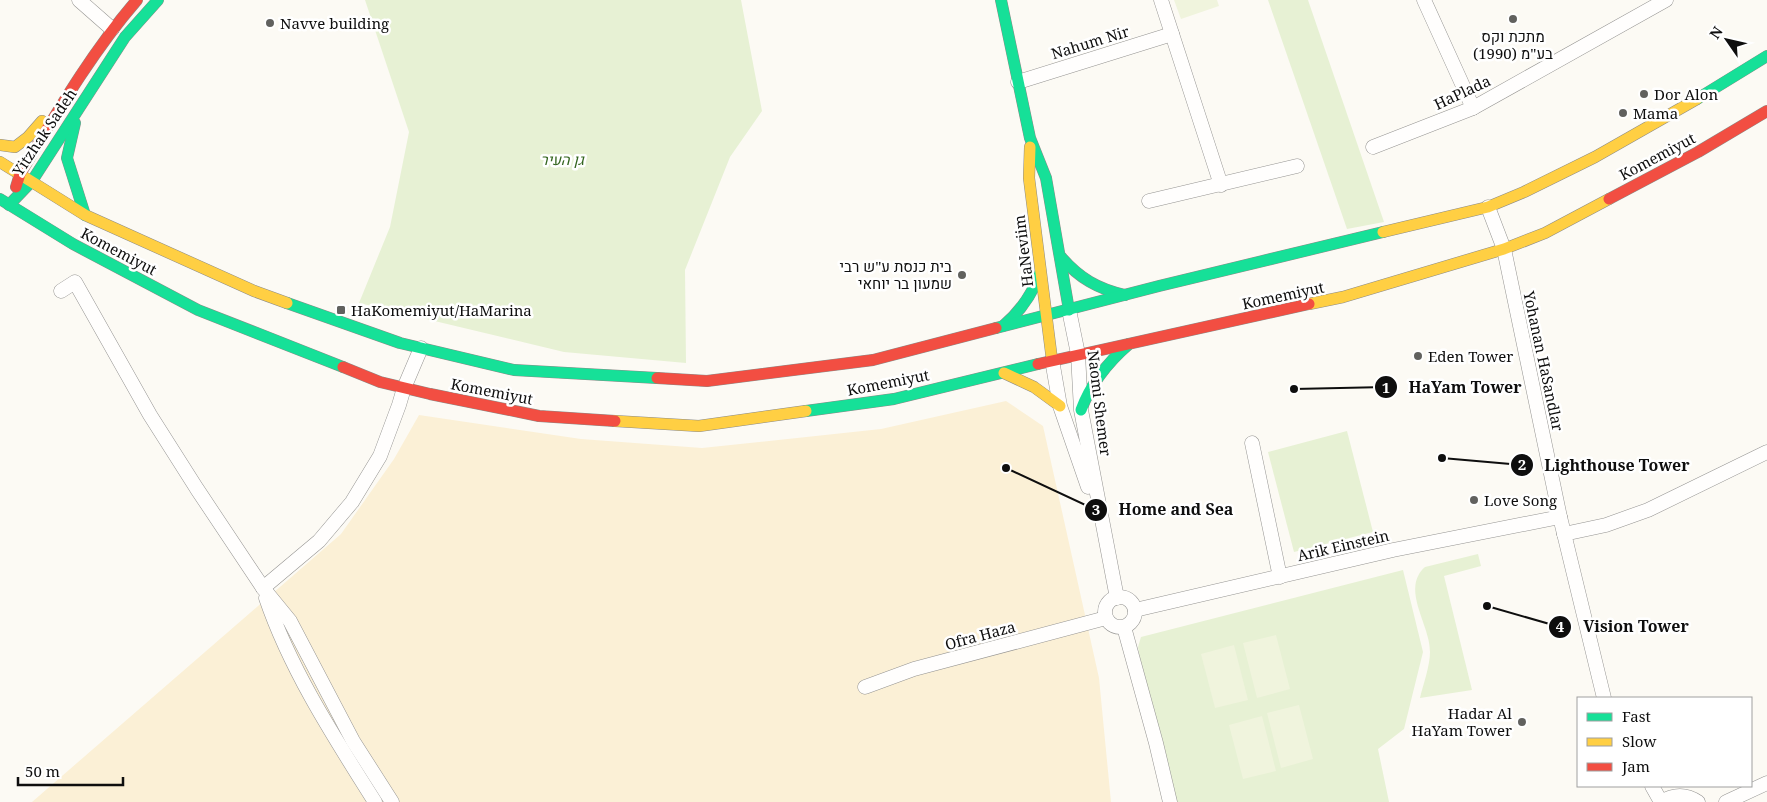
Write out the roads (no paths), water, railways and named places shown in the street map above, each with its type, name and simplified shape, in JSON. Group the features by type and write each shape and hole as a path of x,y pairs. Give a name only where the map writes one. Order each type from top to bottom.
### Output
{"main road":[{"name":"Yitzhak Sadeh","path":"5,202 73,86 112,28 137,0"},
{"name":"Yitzhak Sadeh","path":"5,202 32,181 125,37 158,0"},
{"name":"HaNeviim","path":"1001,0 1030,138 1046,178 1069,310"},
{"name":"Komemiyut","path":"0,162 85,215 254,291 400,343 514,370 707,380 873,360 1125,295 1488,207 1529,191 1647,128 1767,56"},
{"path":"0,145 15,147 28,137 73,86"},
{"path":"78,108 66,158 85,215"},
{"name":"Komemiyut","path":"5,202 73,244 198,310 380,382 539,416 699,426 894,399 1078,354 1343,297 1504,250 1545,233 1681,161 1767,111"},
{"name":"HaNeviim","path":"1030,138 1029,178 1052,360"},
{"path":"1061,257 1069,268 1083,280 1102,289 1125,295"},
{"path":"1003,327 1027,302 1040,271"},
{"path":"1082,410 1085,398 1096,377 1114,356 1131,342"},
{"path":"1004,372 1040,390 1060,406"}],"street":[{"path":"80,0 112,28"},
{"path":"1160,0 1221,185"},
{"path":"1424,0 1473,108"},
{"name":"HaPlada","path":"1373,147 1473,108 1645,5 1666,0"},
{"name":"Nahum Nir","path":"1018,82 1172,34"},
{"path":"1149,201 1298,166"},
{"name":"Yohanan HaSandlar","path":"1488,207 1504,250 1560,517 1604,697"},
{"path":"61,291 74,282 150,415 197,489 263,588 290,622 353,741 392,802"},
{"name":"Naomi Shemer","path":"1069,310 1078,354 1082,410 1117,598"},
{"path":"263,588 320,541 352,502 380,456 400,405 404,388 421,348"},
{"name":"Naomi Shemer","path":"1052,360 1060,406 1103,530"},
{"path":"1252,443 1280,576"},
{"path":"1564,534 1606,524 1648,510 1767,452"},
{"name":"Arik Einstein","path":"1135,610 1393,550 1560,517"},
{"path":"263,588 277,630 318,709 374,802"},
{"path":"1117,598 1125,598 1130,601 1135,610 1133,621 1124,627 1114,626 1106,618 1105,613 1108,603 1117,598"},
{"name":"Ofra Haza","path":"865,687 914,669 1106,618"},
{"path":"1124,627 1156,742 1170,802"},
{"path":"1726,802 1767,783"},
{"path":"1653,787 1661,802 1670,797 1682,795 1698,802"}],"place":[{"name":"מתכת וקס (1990) בע\"מ","path":"1513,19"},
{"name":"Navve building","path":"270,23"},
{"name":"Dor Alon","path":"1644,94"},
{"name":"Mama","path":"1623,113"},
{"name":"בית כנסת ע\"ש רבי שמעון בר יוחאי","path":"962,275"},
{"name":"HaKomemiyut/HaMarina","path":"341,310"},
{"name":"Eden Tower","path":"1418,356"},
{"name":"HaYam Tower","path":"1294,389"},
{"name":"Lighthouse Tower","path":"1442,458"},
{"name":"Home and Sea","path":"1006,468"},
{"name":"Love Song","path":"1474,500"},
{"name":"Vision Tower","path":"1487,606"},
{"name":"Hadar Al HaYam Tower","path":"1522,722"}],"park label":[{"name":"גן העיר","path":"562,159"}]}
